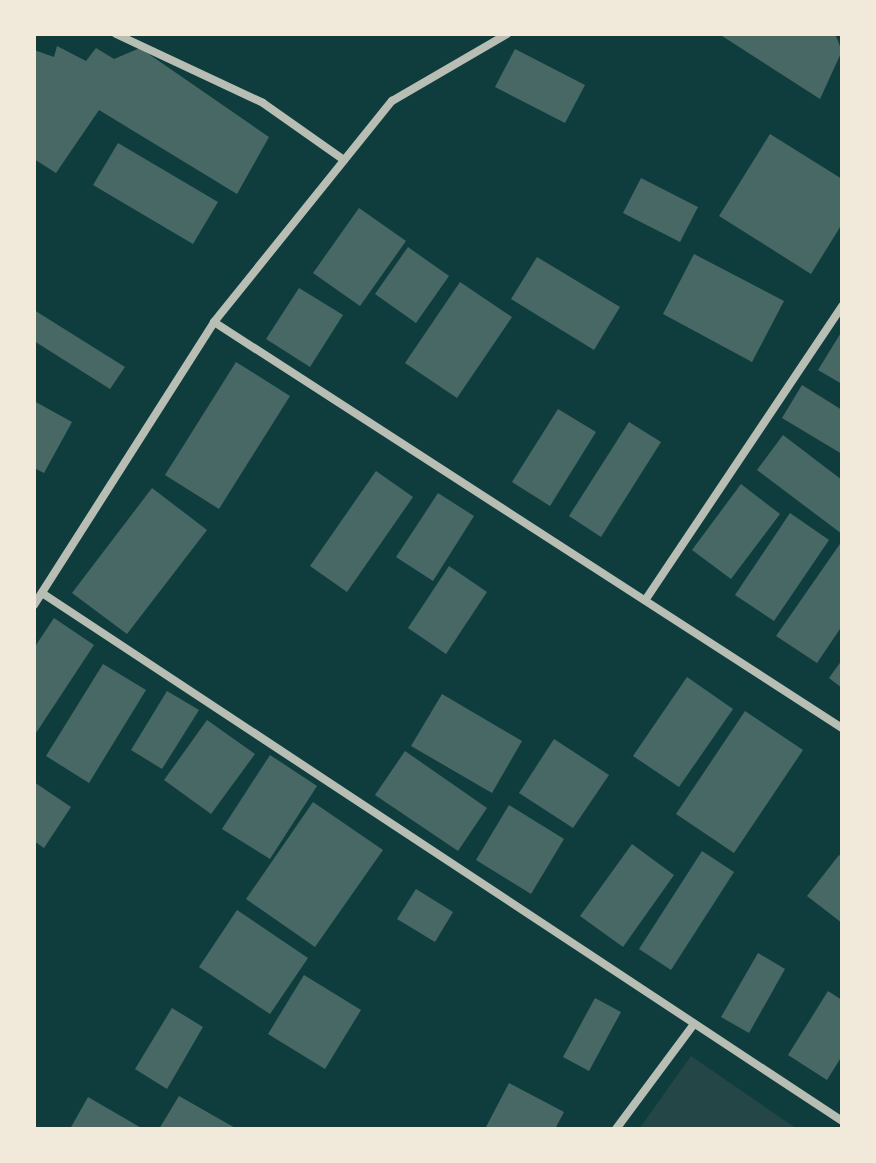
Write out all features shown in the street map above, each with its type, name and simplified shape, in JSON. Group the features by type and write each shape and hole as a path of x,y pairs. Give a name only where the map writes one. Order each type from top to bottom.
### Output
{"street":[{"path":"116,34 263,103 344,160"},
{"path":"34,605 214,322 392,101 507,34"},
{"path":"646,599 842,306"},
{"path":"214,322 842,728"},
{"path":"42,593 842,1121"},
{"path":"616,1129 694,1024"}],"shaded area":[{"path":"691,1056 797,1129 639,1129"}],"building":[{"path":"719,34 835,34 842,51 820,99"},
{"path":"57,46 86,61 96,48 114,59 140,48 269,137 237,194 99,110 56,173 34,159 34,50 54,57"},
{"path":"515,49 585,85 565,123 495,87"},
{"path":"770,134 842,179 842,224 811,274 719,216"},
{"path":"118,143 218,202 193,244 93,185"},
{"path":"641,178 698,207 680,242 623,213"},
{"path":"359,208 406,241 360,306 313,273"},
{"path":"408,247 449,276 416,323 375,294"},
{"path":"694,254 784,301 752,362 663,314"},
{"path":"537,257 620,307 594,350 511,299"},
{"path":"460,282 512,317 457,398 405,363"},
{"path":"299,288 343,315 310,367 266,339"},
{"path":"34,310 125,367 110,389 34,341"},
{"path":"842,331 842,384 818,370"},
{"path":"236,362 290,396 219,509 165,475"},
{"path":"802,385 842,410 842,454 782,418"},
{"path":"34,401 72,422 44,473 34,468"},
{"path":"558,409 596,432 550,506 512,482"},
{"path":"629,422 661,442 601,537 569,516"},
{"path":"783,435 842,480 842,534 757,470"},
{"path":"376,471 413,497 347,592 310,566"},
{"path":"741,484 780,514 731,579 692,550"},
{"path":"152,488 207,530 127,634 72,593"},
{"path":"438,493 474,516 433,581 396,557"},
{"path":"790,513 829,540 774,621 735,595"},
{"path":"842,541 842,626 817,663 776,636"},
{"path":"449,566 487,592 446,654 408,628"},
{"path":"54,618 94,645 34,736 34,648"},
{"path":"842,660 842,688 829,678"},
{"path":"103,664 146,690 89,783 46,756"},
{"path":"687,677 733,709 679,787 633,756"},
{"path":"167,691 199,710 162,769 131,750"},
{"path":"442,694 522,741 492,793 411,746"},
{"path":"745,711 803,750 734,853 676,814"},
{"path":"207,720 255,754 211,814 164,780"},
{"path":"554,739 609,775 573,828 519,793"},
{"path":"405,751 487,808 458,851 375,795"},
{"path":"270,755 317,786 270,859 222,829"},
{"path":"34,782 71,807 44,848 34,841"},
{"path":"313,802 383,850 315,947 246,899"},
{"path":"509,805 564,839 531,894 476,860"},
{"path":"632,844 674,875 623,947 580,916"},
{"path":"702,851 734,872 671,970 639,949"},
{"path":"839,855 842,857 842,923 807,896"},
{"path":"416,889 453,912 435,942 397,919"},
{"path":"237,910 308,958 270,1014 199,967"},
{"path":"758,953 785,969 749,1033 721,1017"},
{"path":"304,975 361,1010 325,1069 268,1034"},
{"path":"828,991 842,1000 842,1056 827,1080 788,1055"},
{"path":"595,998 621,1012 589,1071 563,1057"},
{"path":"172,1008 203,1027 167,1089 135,1069"},
{"path":"509,1083 564,1112 555,1129 485,1129"},
{"path":"179,1096 237,1129 159,1129"},
{"path":"88,1097 143,1129 70,1129"}]}
